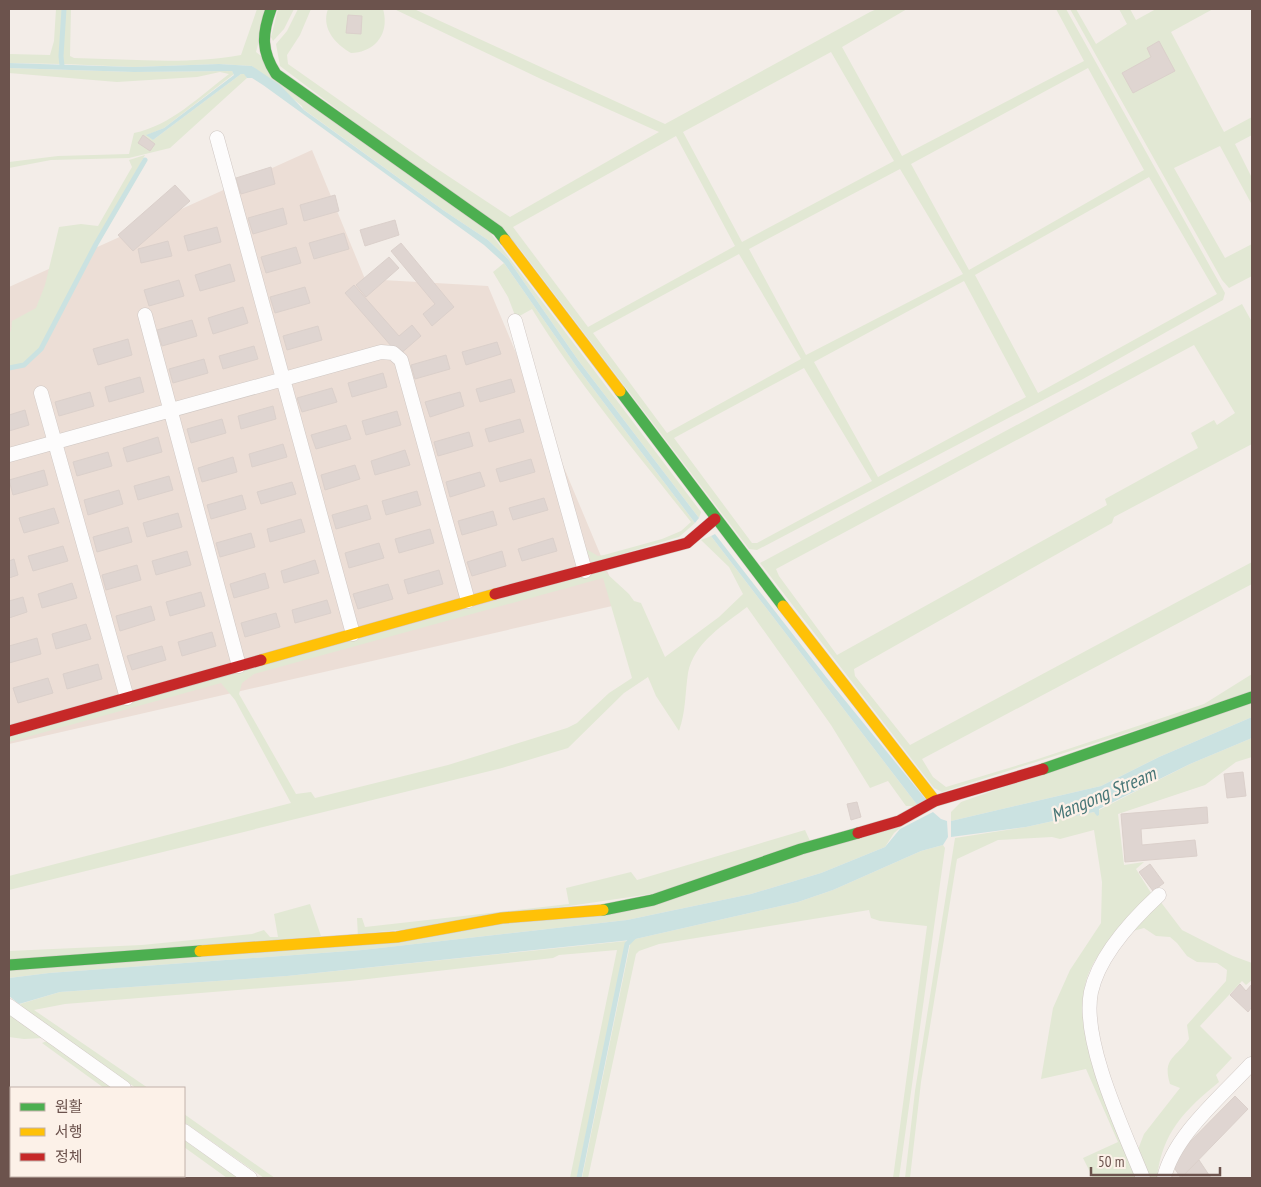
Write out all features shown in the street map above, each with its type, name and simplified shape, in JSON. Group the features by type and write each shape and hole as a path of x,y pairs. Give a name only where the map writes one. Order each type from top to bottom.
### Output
{"street":[{"path":"272,9 262,35 262,46 267,61 276,74 498,232 563,315 715,519 935,801"},
{"path":"217,138 353,634"},
{"path":"145,315 239,666"},
{"path":"515,321 585,571"},
{"path":"9,455 381,352 393,353 401,360 468,601"},
{"path":"41,393 127,698"},
{"path":"10,726 127,698 468,601 686,543 700,534 715,519"},
{"path":"9,965 398,937 495,920 626,906 653,900 801,849 899,821 935,801 1019,777 1252,697"},
{"path":"1143,1178 1098,1058 1092,1036 1090,1005 1096,978 1108,956 1131,924 1159,895"},
{"path":"9,1006 123,1087"},
{"path":"1164,1178 1168,1165 1181,1142 1251,1064"},
{"path":"185,1132 250,1178"}],"shaded area":[{"path":"312,150 365,279 488,286 621,604 9,744 9,287"}],"green space":[{"path":"56,9 63,9 59,56 61,64 9,63 9,54 50,55 54,41"},
{"path":"65,9 71,9 70,56 74,58 179,61 241,55 257,9 267,9 256,52 489,231 701,512 699,518 578,360 508,259 488,240 443,210 303,109 302,106 252,66 219,64 134,67 64,64 62,56"},
{"path":"278,9 294,9 284,29 273,41 271,37"},
{"path":"298,9 311,9 300,35 287,55 288,64 433,166 510,217 659,132 541,79 394,9 414,9 665,124 870,12 877,9 907,9 842,47 902,156 1084,61 1056,9 1066,9 1225,293 1223,300 1083,379 757,550 749,549 517,245 280,66 276,44 287,31","holes":["831,52 894,161 742,242 683,132","1088,68 1144,170 969,270 911,164","676,136 735,246 588,327 513,227","900,169 963,274 806,355 749,249","1149,177 1217,294 1038,393 975,275","739,254 801,359 667,433 593,333","964,281 1026,397 878,477 814,362","804,368 872,481 757,543 752,543 674,438"]},
{"path":"328,9 383,9 384,26 379,40 367,49 351,53 331,35 326,23"},
{"path":"1070,9 1076,9 1096,44 1127,24 1119,9 1130,9 1136,20 1156,9 1213,9 1171,32 1224,132 1252,117 1252,135 1235,144 1252,178 1252,205 1220,146 1174,168 1225,258 1252,244 1252,276 1229,288 1222,280"},
{"path":"9,68 134,72 232,71 234,74 164,128 147,135 153,140 241,74 245,74 247,78 170,148 129,158 51,160 9,168 9,162 58,156 129,154 134,133 160,124 172,117 229,74 220,72 197,77 117,82 9,73"},
{"path":"145,155 40,348 23,363 9,367 9,333 12,321 36,308 45,285 59,227 81,224 98,226 132,167 129,160"},
{"path":"504,263 576,366 695,523 679,537 592,563 586,549 598,556 604,555 662,539 681,531 691,522 588,391 532,309 516,318 508,297 493,272"},
{"path":"1242,304 1252,322 1252,444 1114,517 1112,523 854,669 855,676 910,745 1252,562 1252,584 922,759 933,777 946,787 1035,760 1204,704 1252,674 1252,693 942,792 934,788 760,563","holes":["1194,345 1235,413 1217,425 1214,420 1191,433 1198,448 1105,499 1107,505 837,655 779,576 776,569"]},
{"path":"711,536 918,806 906,806 888,781 870,788 831,725 747,607 711,635 703,643 691,662 679,731 656,696 648,677 624,693 568,748 502,768 9,890 9,876 291,803 235,700 221,683 9,742 9,736 604,571 634,601 641,603 665,657 719,617 743,594 729,567 701,540","holes":["603,578 632,678 609,693 577,723 567,728 448,765 315,798 311,792 296,794 239,694 242,683 254,674"]},
{"path":"1252,700 1252,717 1159,757 1101,786 951,821 951,812 961,802"},
{"path":"1252,738 1252,757 1236,762 1205,785 1118,814 1124,865 1144,862 1136,869 1153,896 1119,930 1091,968 1084,991 1084,1016 1088,1044 1096,1073 1138,1178 1093,1178 1083,1158 1118,1142 1086,1069 1041,1079 1053,1008 1070,970 1101,923 1102,882 1094,830 1060,839 1052,837 998,840 957,859 921,1082 910,1178 905,1178 915,1091 955,838 1026,827 1094,812 1099,815 1099,810 1190,764"},
{"path":"919,812 894,833 885,847 821,873 751,894 627,920 362,950 49,973 9,978 9,967 622,909"},
{"path":"805,830 811,843 671,891 358,937 357,918 362,918 365,927 569,904 566,888 631,872 637,880"},
{"path":"943,845 945,848 899,1178 893,1178 927,926 880,921 871,918 869,910 659,944 639,951 636,954 588,1178 582,1178 631,940 798,902 833,890 921,851"},
{"path":"1160,901 1182,930 1233,956 1252,963 1252,980 1246,985 1242,981 1200,1026 1232,1058 1216,1075 1219,1082 1196,1102 1177,1123 1164,1148 1157,1178 1148,1178 1137,1152 1144,1134 1180,1088 1170,1084 1168,1075 1169,1063 1189,1039 1187,1025 1226,981 1227,970 1217,963 1197,962 1187,956 1170,937 1156,936 1144,928 1129,932"},
{"path":"310,904 321,936 9,964 9,951 142,945 252,934 264,930 270,937 278,937 274,914"},
{"path":"626,941 577,1178 570,1178 617,950 559,955 553,958 350,981 65,1004 34,1010 147,1087 135,1087 21,1009 20,1004 60,992 287,976"},
{"path":"9,1013 43,1038 24,1039 9,1037"},
{"path":"47,1041 111,1087 103,1087 42,1043"},
{"path":"185,1115 275,1178 264,1178 185,1123"},
{"path":"185,1141 238,1178 227,1178 185,1148"}],"water":[{"path":"9,63 134,67 219,64 252,66 280,85 304,110 488,240 508,259 578,360 699,518 695,523 576,366 504,263 484,245 263,85 241,74 153,140 146,135 164,128 234,75 232,71 134,72 9,68"},
{"path":"715,534 826,677 927,801 918,806 711,536"},
{"name":"Mangong Stream","path":"1252,717 1252,738 1190,764 1099,809 1099,815 1097,816 1094,812 1026,827 951,837 951,821 1101,786 1159,757"},
{"path":"933,812 941,819 947,821 948,837 943,845 921,851 833,890 798,902 631,940 287,976 60,992 19,1004 9,996 9,978 49,973 362,950 627,920 751,894 821,873 885,847 900,829"}],"building":[{"path":"348,15 362,16 361,34 346,33"},
{"path":"1159,41 1175,71 1133,93 1122,73 1151,57 1147,48"},
{"path":"143,135 155,144 150,151 138,143"},
{"path":"271,167 275,184 241,194 236,178"},
{"path":"175,185 190,201 133,251 118,235"},
{"path":"335,195 339,211 304,221 300,205"},
{"path":"283,208 287,224 253,234 248,218"},
{"path":"395,220 399,235 365,246 360,230"},
{"path":"217,227 221,242 188,251 184,236"},
{"path":"344,233 349,249 314,259 309,243"},
{"path":"168,241 172,256 141,263 138,249"},
{"path":"401,243 454,307 432,326 423,314 435,304 391,251"},
{"path":"296,247 301,263 266,273 261,257"},
{"path":"389,257 399,268 366,297 356,285"},
{"path":"230,264 235,281 200,291 195,275"},
{"path":"179,280 184,296 149,306 144,290"},
{"path":"354,285 399,336 412,325 421,336 399,355 345,293"},
{"path":"305,287 310,303 275,313 270,297"},
{"path":"243,307 248,323 213,334 208,318"},
{"path":"192,320 197,336 162,346 157,330"},
{"path":"318,326 322,340 287,350 283,336"},
{"path":"128,339 132,355 98,365 93,349"},
{"path":"497,342 501,354 466,365 462,352"},
{"path":"254,346 258,359 223,369 219,356"},
{"path":"446,355 450,369 415,379 411,365"},
{"path":"204,359 208,373 173,383 169,369"},
{"path":"383,373 387,387 352,397 348,383"},
{"path":"140,377 144,392 109,402 105,387"},
{"path":"511,379 515,392 480,402 476,389"},
{"path":"332,388 337,402 302,412 297,398"},
{"path":"90,392 94,406 59,416 55,402"},
{"path":"460,392 464,406 430,417 425,402"},
{"path":"273,406 276,419 241,429 238,416"},
{"path":"25,410 29,425 9,431 9,415"},
{"path":"397,411 401,425 366,435 362,421"},
{"path":"222,419 226,433 191,443 187,429"},
{"path":"520,419 524,432 489,442 485,429"},
{"path":"346,425 351,439 316,449 311,435"},
{"path":"469,432 473,446 438,456 434,442"},
{"path":"158,437 162,452 127,462 123,448"},
{"path":"283,444 287,457 252,467 249,454"},
{"path":"405,450 410,465 375,475 371,461"},
{"path":"108,452 112,466 77,476 73,462"},
{"path":"233,457 237,472 202,482 198,468"},
{"path":"531,459 535,472 500,482 496,469"},
{"path":"355,465 360,479 325,490 321,475"},
{"path":"44,470 48,485 13,495 9,480"},
{"path":"480,472 485,486 450,497 446,482"},
{"path":"169,476 173,490 138,500 134,486"},
{"path":"292,482 296,494 261,504 257,492"},
{"path":"119,490 123,504 88,515 84,500"},
{"path":"417,491 421,505 386,515 382,501"},
{"path":"242,495 246,509 211,519 207,505"},
{"path":"544,498 548,510 513,520 509,508"},
{"path":"367,505 371,519 336,529 332,515"},
{"path":"54,508 59,523 24,533 19,518"},
{"path":"493,511 497,525 462,535 458,521"},
{"path":"178,513 182,527 147,537 143,523"},
{"path":"301,519 305,532 270,542 267,529"},
{"path":"128,527 132,542 97,552 93,537"},
{"path":"430,529 434,543 399,553 395,539"},
{"path":"251,533 255,547 220,557 216,543"},
{"path":"553,538 557,551 522,561 518,549"},
{"path":"379,543 384,558 349,568 345,553"},
{"path":"63,546 68,561 33,571 28,556"},
{"path":"187,551 191,565 156,575 152,561"},
{"path":"502,551 506,566 472,576 467,562"},
{"path":"14,559 18,575 9,578 9,561"},
{"path":"315,560 319,573 284,583 281,571"},
{"path":"137,565 141,580 106,590 102,575"},
{"path":"439,570 443,584 408,594 404,580"},
{"path":"265,573 269,588 234,598 230,584"},
{"path":"72,583 77,598 42,608 38,594"},
{"path":"388,584 393,599 358,609 353,594"},
{"path":"201,592 205,606 170,616 166,602"},
{"path":"23,597 27,612 9,618 9,601"},
{"path":"327,600 331,613 295,623 292,610"},
{"path":"151,606 155,620 120,631 116,616"},
{"path":"276,613 280,627 245,637 241,623"},
{"path":"86,624 91,639 56,649 52,634"},
{"path":"212,632 216,646 182,656 178,642"},
{"path":"37,638 41,654 9,663 9,646"},
{"path":"162,646 166,660 132,670 127,656"},
{"path":"98,664 102,679 67,689 63,674"},
{"path":"48,678 53,693 18,703 13,688"},
{"path":"1243,772 1246,796 1227,798 1224,774"},
{"path":"857,802 861,817 851,820 847,804"},
{"path":"1207,807 1208,823 1141,829 1142,845 1195,840 1197,856 1125,862 1121,814"},
{"path":"1150,864 1164,883 1153,891 1139,872"},
{"path":"1240,984 1246,991 1252,984 1252,1007 1248,1012 1230,995"},
{"path":"1235,1096 1248,1109 1181,1178 1175,1169 1175,1157"},
{"path":"1199,1160 1211,1178 1181,1178"}],"waterway":[{"path":"62,66 64,9"},
{"path":"9,368 24,365 41,349 96,244 145,160"},
{"path":"579,1178 627,944 635,936"}],"traffic: fast":[{"path":"271,9 264,42 265,50 276,74 498,231 505,240"},
{"path":"620,391 783,606"},
{"path":"1043,769 1252,697"},
{"path":"603,910 653,900 801,849 858,833"},
{"path":"9,965 200,951"}],"traffic: slow":[{"path":"505,240 620,391"},
{"path":"261,660 495,594"},
{"path":"783,606 935,801"},
{"path":"200,951 397,937 502,918 603,910"}],"traffic: jam":[{"path":"495,594 687,543 715,519"},
{"path":"9,731 261,660"},
{"path":"858,833 899,821 935,801 1043,769"}]}
